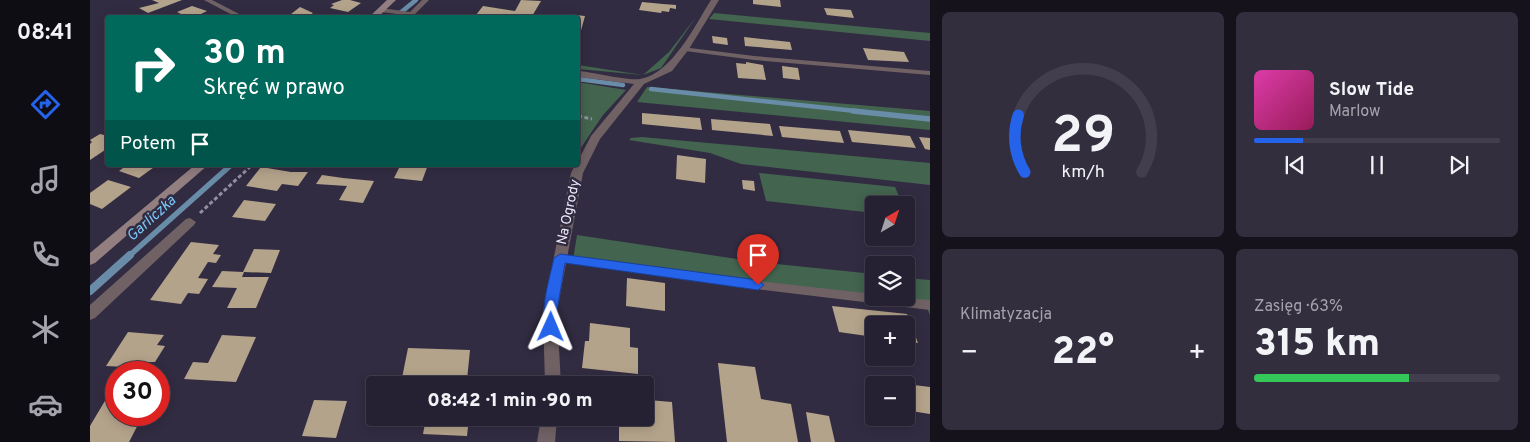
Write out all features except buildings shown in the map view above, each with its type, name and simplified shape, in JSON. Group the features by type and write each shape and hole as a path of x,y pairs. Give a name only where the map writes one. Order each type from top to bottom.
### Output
{"main road":[{"path":"375,15 392,0"},
{"path":"90,260 200,167"}],"street":[{"name":"Na Ogrody","path":"553,376 550,311 577,173 595,138 641,82 669,69 685,49 715,0"},
{"path":"580,74 641,82"},
{"path":"90,314 190,222"},
{"path":"546,442 548,426"}],"lane":[{"path":"207,0 238,15"},
{"path":"381,10 408,15 426,0"},
{"path":"685,49 754,58 930,73"},
{"path":"560,258 739,283 930,305"}],"path":[{"path":"190,222 250,167"}],"green space":[{"path":"714,13 930,33 930,41 709,19"},
{"path":"696,17 661,68 643,75 669,52"},
{"path":"580,65 643,75 580,69"},
{"path":"580,82 626,90 603,115 580,149"},
{"path":"647,87 930,111 930,130 637,102"},
{"path":"642,137 930,163 930,185 741,164 710,153 629,140"},
{"path":"759,173 895,187 899,196 865,196 865,212 766,201"},
{"path":"577,235 757,262 865,273 865,297 739,283 573,260"},
{"path":"915,279 930,280 930,315 925,304 915,303"}],"waterway":[{"name":"Garliczka","path":"398,15 416,0"},
{"path":"580,79 623,85"},
{"path":"651,89 865,112"},
{"path":"853,111 930,119"},
{"name":"Garliczka","path":"129,256 229,167"},
{"name":"Garliczka","path":"90,291 130,255"}],"route":[{"path":"551,327 550,311 560,258 758,285"}]}
